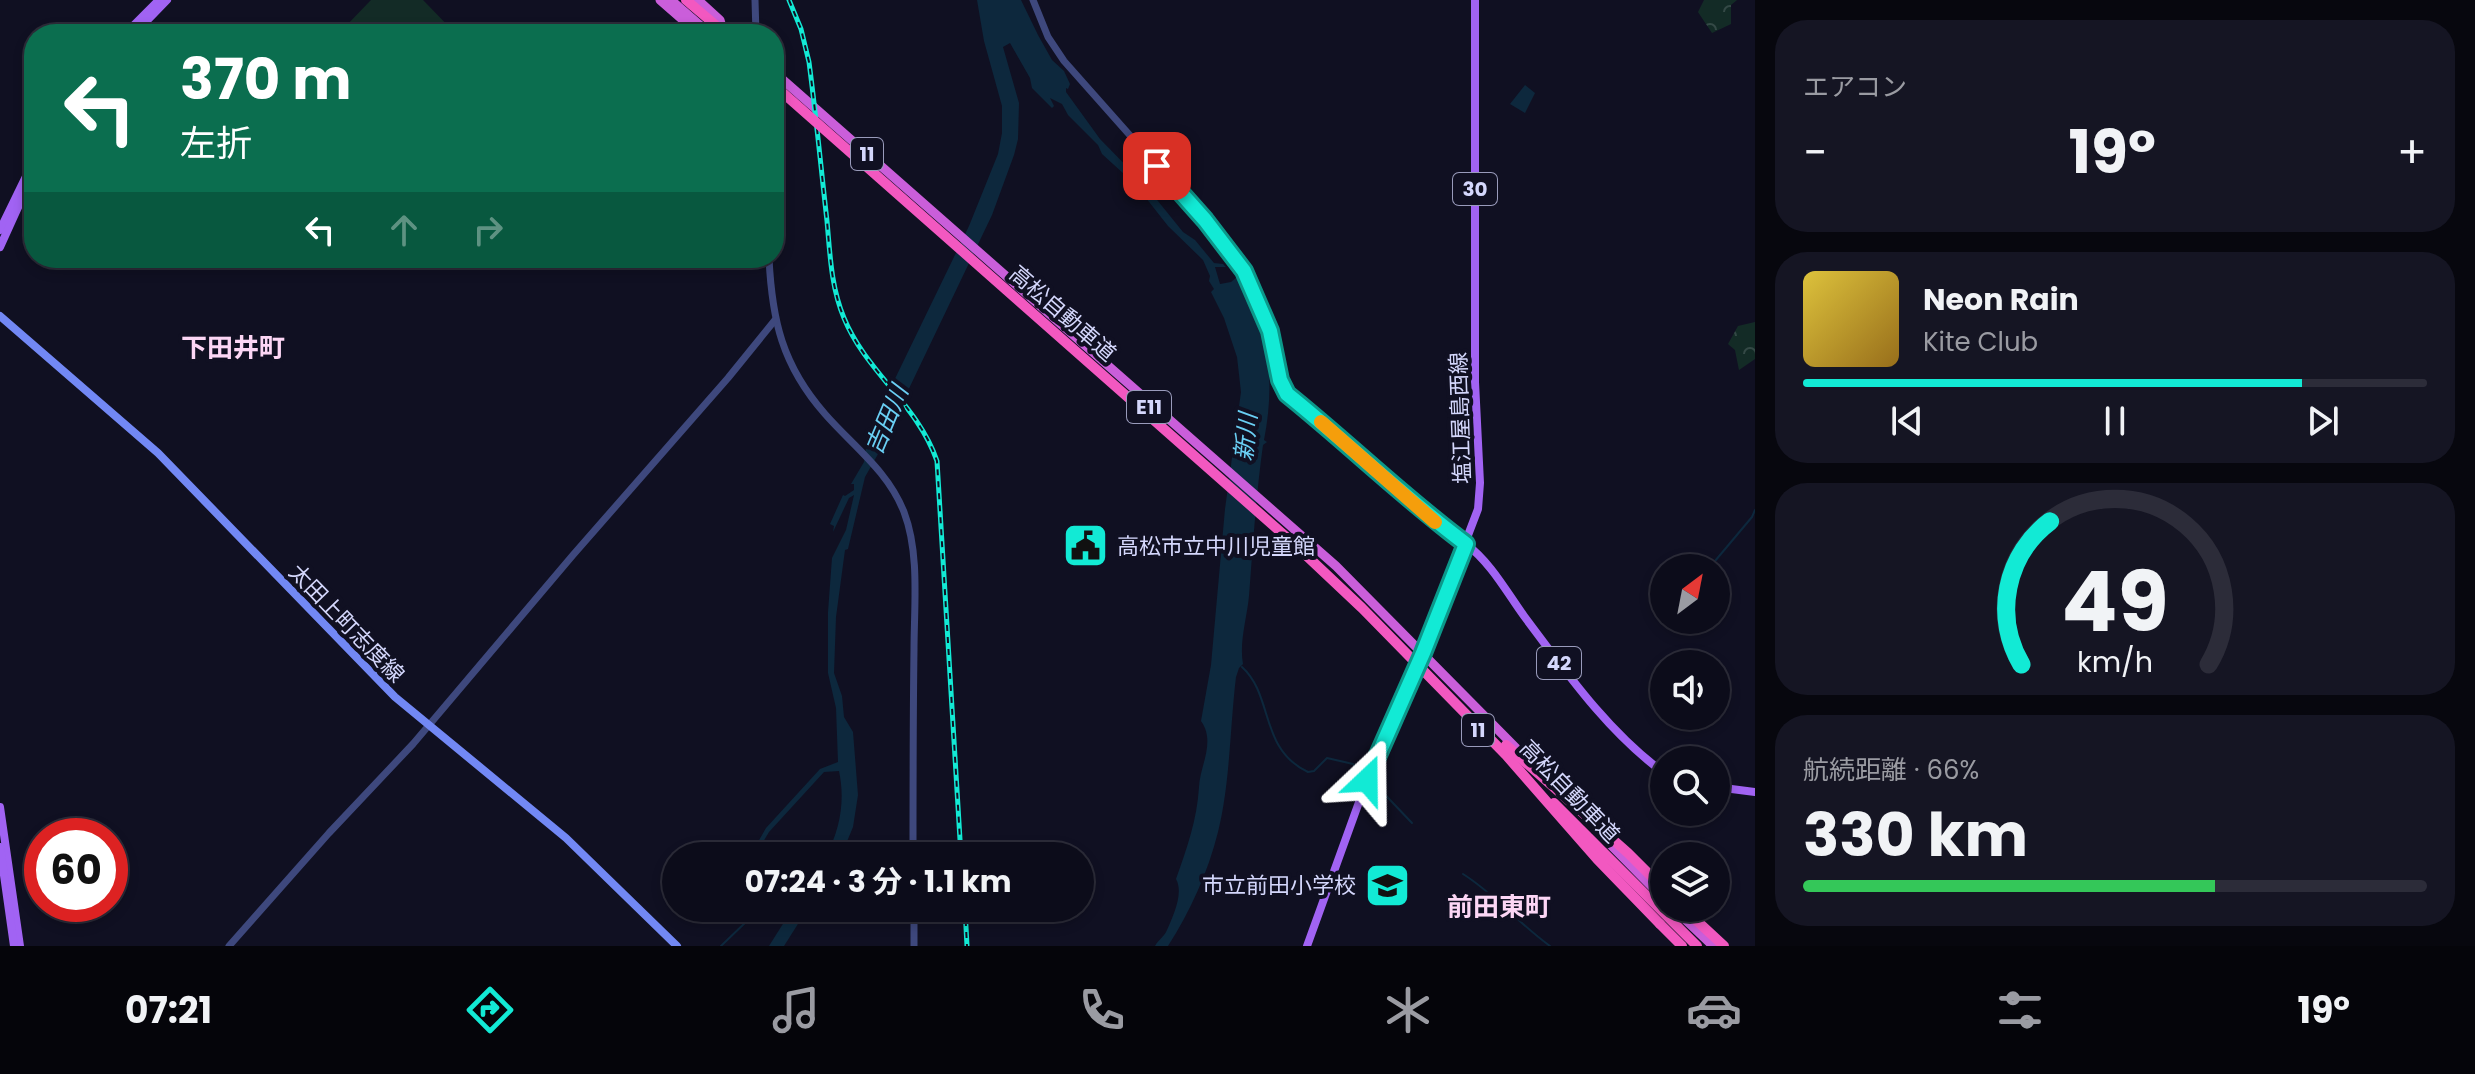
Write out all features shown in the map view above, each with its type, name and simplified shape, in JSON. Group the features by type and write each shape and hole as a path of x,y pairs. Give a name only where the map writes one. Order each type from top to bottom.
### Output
{"highway":[{"path":"660,0 688,24"},
{"path":"674,0 708,24"},
{"path":"689,0 712,24"},
{"path":"698,0 720,20 720,24"},
{"name":"11","path":"784,83 1370,599 1650,885"},
{"name":"高松自動車道","path":"784,83 1331,569 1694,946"},
{"name":"11","path":"784,97 1330,581 1694,946"},
{"name":"高松自動車道","path":"784,97 1292,542 1650,892"},
{"path":"1509,753 1650,875"},
{"path":"1509,753 1597,859 1682,946"},
{"name":"高松自動車道","path":"1681,922 1706,946"},
{"path":"1688,922 1713,946"},
{"path":"1698,922 1724,946"}],"main road":[{"path":"135,24 159,0"},
{"path":"144,24 167,0"},
{"name":"塩江屋島西線","path":"1307,946 1367,780 1417,668 1476,518 1480,495 1475,380 1475,0"},
{"path":"0,230 24,181"},
{"path":"0,247 24,194"},
{"name":"太田上町志度線","path":"0,316 158,453 388,690 566,838 677,946"},
{"name":"42","path":"1466,544 1483,559 1595,708 1650,761"},
{"path":"1730,789 1755,792"},
{"path":"0,807 17,946"},
{"path":"0,847 17,946"}],"street":[{"path":"755,0 756,24"},
{"path":"1033,0 1048,37 1064,61 1205,220 1244,271 1270,331 1281,384 1287,394 1406,494 1424,513 1466,544"},
{"path":"770,268 775,320 799,379 824,413 876,466 899,498 906,517 914,563 913,842"},
{"path":"229,946 429,725 775,320"},
{"path":"914,922 914,946"}],"green space":[{"path":"371,0 423,0 446,24 348,24"},
{"path":"1704,0 1737,0 1731,5 1731,24 1712,33 1698,12"},
{"path":"1755,322 1755,359 1739,370 1735,350 1728,344 1738,326"}],"water":[{"path":"977,0 1021,0 1052,60 1064,71 1070,84 1066,92 1100,139 1145,185 1183,232 1195,240 1214,263 1226,267 1215,267 1220,284 1237,277 1257,315 1263,335 1269,377 1264,440 1267,442 1263,445 1243,664 1236,677 1225,795 1204,877 1168,946 1155,946 1166,932 1177,904 1179,891 1176,879 1194,822 1207,745 1201,721 1211,665 1225,509 1241,392 1237,357 1224,318 1211,292 1214,289 1203,260 1168,226 1135,184 1102,154 1098,145 1068,115 1062,104 1050,98 1052,108 1032,88 1030,78 1010,43 1003,47 1019,103 1018,139 1014,155 992,215 865,477 848,549 845,550 836,617 834,673 842,696 844,717 853,732 858,795 853,827 847,842 832,842 842,792 839,771 824,772 763,842 758,842 766,828 820,769 838,762 836,708 828,673 828,612 832,558 846,530 854,495 849,498 833,532 834,526 830,524 843,495 854,490 854,484 851,484 864,462 866,448 876,430 875,420 969,226 998,154 1002,106 984,41"},
{"path":"1525,85 1535,93 1525,113 1510,104"},
{"path":"784,922 799,922 784,946 769,946"}],"waterway":[{"path":"1721,554 1755,510"},
{"path":"1242,667 1259,692 1274,736 1292,762 1308,772 1314,771 1327,758 1353,764 1363,773"},
{"path":"1372,781 1412,823"},
{"path":"1463,874 1550,946"},
{"path":"721,946 746,922"}],"railway":[{"path":"789,0 801,29 809,62 836,294 854,337 918,423 937,461 960,842"},
{"path":"966,922 967,946"}],"slow traffic":[{"path":"1321,422 1435,522"}],"place":[{"name":"高松市立中川児童館","path":"1086,546"},
{"name":"市立前田小学校","path":"1387,885"}],"district":[{"name":"下田井町","path":"233,348"},
{"name":"前田東町","path":"1499,907"}],"route":[{"path":"1157,166 1205,220 1244,271 1270,331 1280,380 1287,394 1406,494 1424,513 1466,544 1423,653 1367,780"}],"water label":[{"name":"吉田川","path":"887,420"},
{"name":"新川","path":"1246,437"}]}
